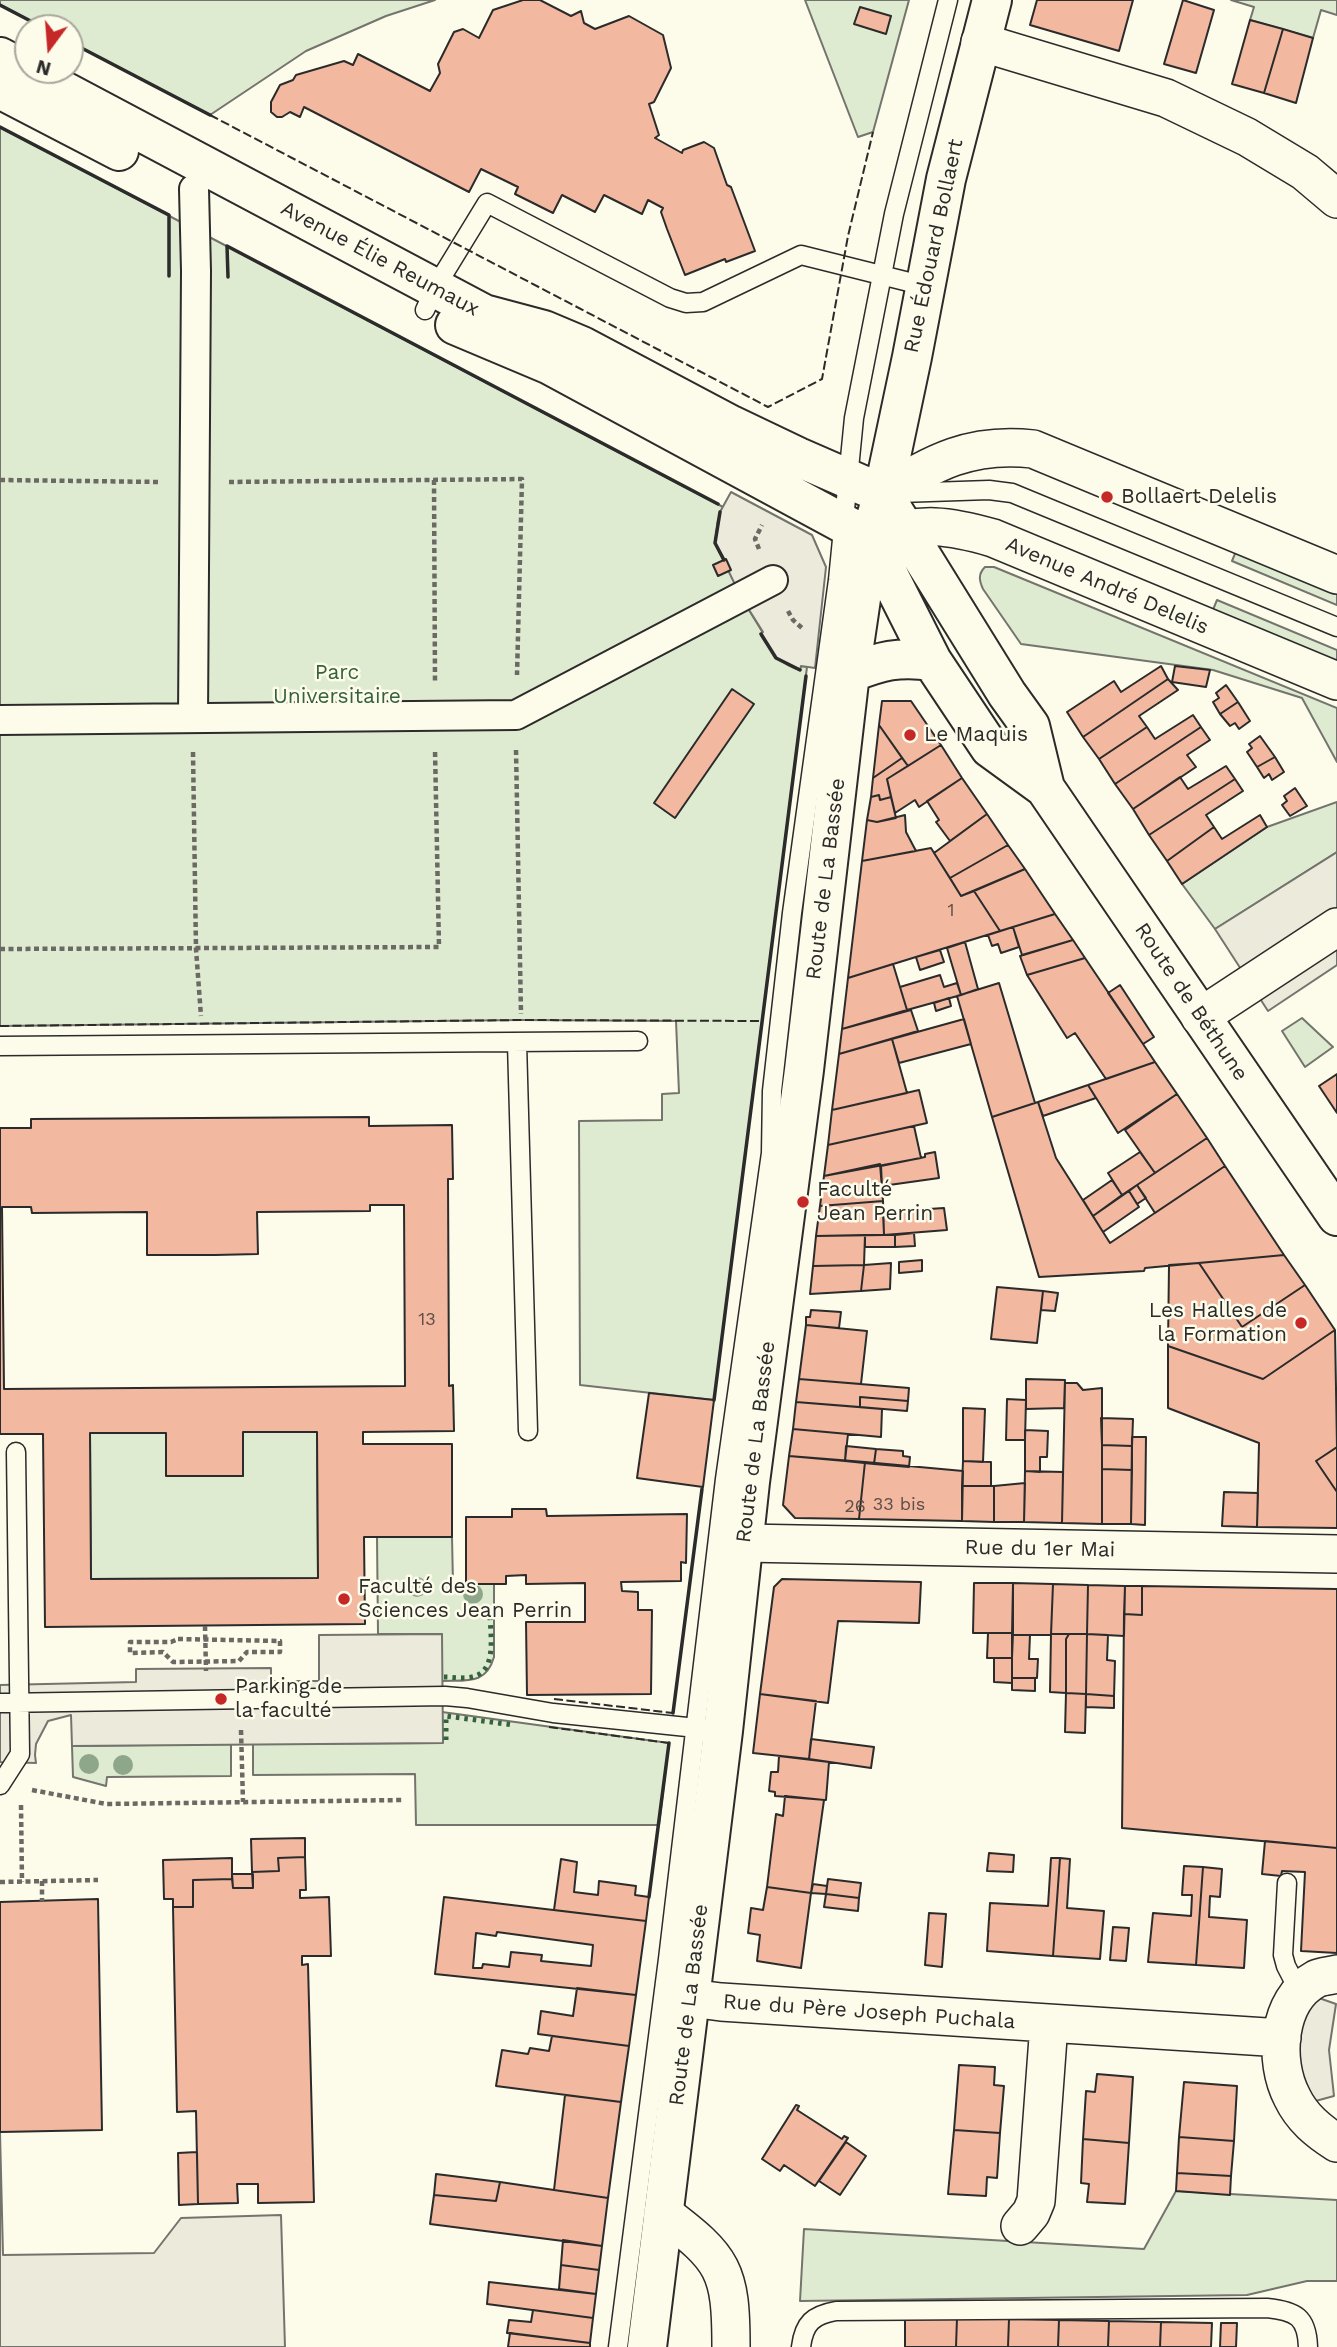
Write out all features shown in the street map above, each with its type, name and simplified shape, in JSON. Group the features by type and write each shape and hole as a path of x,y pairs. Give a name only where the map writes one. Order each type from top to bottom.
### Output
{"main road":[{"name":"Rue Édouard Bollaert","path":"872,529 866,486 925,286 946,179 992,0"},
{"name":"Avenue Élie Reumaux","path":"0,57 430,299 474,335 550,365 872,529"},
{"name":"Avenue Élie Reumaux","path":"0,89 194,190 430,299 544,330 582,345 731,425 866,486"},
{"name":"Route de Béthune","path":"872,529 932,661 990,748 1045,788 1337,1216"},
{"name":"Route de Béthune","path":"872,529 1030,726 1045,788"},
{"name":"Route de La Bassée","path":"647,2347 690,1998 709,1729 744,1544 782,1226 804,1070 850,673 872,529"},
{"path":"850,673 884,660 909,658 932,661"}],"street":[{"path":"980,42 1166,99 1247,137 1305,172 1337,199"},
{"path":"193,718 196,271 194,190"},
{"path":"866,486 946,458 988,449 1033,449 1337,575"},
{"name":"Avenue André Delelis","path":"872,529 944,527 993,538 1337,681"},
{"path":"0,720 516,715 773,580"},
{"path":"1200,1017 1337,927"},
{"name":"Rue du 1er Mai","path":"744,1544 1337,1554"},
{"path":"1337,1974 1317,1978 1299,1991 1288,2008 1282,2038 1284,2077 1291,2096 1315,2129 1337,2143"},
{"name":"Rue du Père Joseph Puchala","path":"690,1998 1282,2038"},
{"path":"1020,2226 1031,2213 1036,2201 1049,2024"},
{"path":"663,2213 705,2246 724,2273 731,2304 731,2347"}],"lane":[{"path":"948,0 894,214 854,418 866,486 1012,493 1337,628"},
{"path":"430,299 487,203 670,298 686,303 703,302 800,255 925,286"},
{"path":"618,2347 709,1729 725,1479 771,1153 772,1091 792,912 829,652 872,529"},
{"path":"0,1046 638,1041"},
{"path":"517,1043 528,1431"},
{"path":"0,1785 20,1754 16,1452"},
{"path":"0,1703 445,1696 553,1713 709,1729"},
{"path":"1287,1883 1283,1955 1299,1991"},
{"path":"801,2347 803,2333 810,2320 836,2311 1267,2308 1290,2312 1300,2318 1307,2329 1308,2347"}],"path":[{"path":"0,480 522,480 516,715 521,1020 517,1043"},
{"path":"0,949 439,947 434,480"},
{"path":"193,718 196,949 202,1045"},
{"path":"205,1626 206,1654"},
{"path":"205,1639 280,1641 280,1652 247,1652 239,1661 184,1662 173,1662 163,1652 130,1653 130,1642 205,1639"},
{"path":"241,1700 243,1802"},
{"path":"0,1785 106,1804 403,1800"},
{"path":"21,1788 22,1882"},
{"path":"0,1882 98,1880"},
{"path":"42,1881 42,1901"}],"green space":[{"path":"0,0 435,0 386,16 306,51 210,115 84,49 84,14 17,14 0,5"},
{"path":"805,0 909,0 873,132 858,137"},
{"path":"1231,0 1337,0 1337,15 1321,10 1313,38 1250,20 1254,7"},
{"name":"Parc Universitaire","path":"0,127 723,507 715,543 726,559 741,597 763,633 761,635 777,657 800,670 801,666 807,667 714,1400 580,1385 579,1121 662,1120 662,1094 679,1093 676,1021 521,1020 0,1026"},
{"path":"1239,544 1337,584 1337,605 1232,561"},
{"path":"985,567 994,567 1337,708 1337,762 1302,698 1213,670 1021,644 983,589 980,577"},
{"path":"1217,600 1337,650 1337,670 1210,617"},
{"path":"1337,802 1337,852 1215,929 1182,884 1267,827"},
{"path":"1302,1018 1333,1047 1305,1067 1282,1031"},
{"path":"243,1432 317,1432 318,1578 91,1579 90,1433 166,1433 167,1476 243,1476"},
{"path":"377,1537 452,1537 453,1584 494,1584 494,1657 481,1677 442,1681 442,1634 378,1634"},
{"path":"442,1712 669,1743 659,1825 416,1825 415,1774 253,1775 253,1744 442,1743"},
{"path":"231,1744 231,1776 107,1777 106,1786 73,1777 72,1746"},
{"path":"1176,2191 1337,2200 1337,2281 1307,2281 1247,2295 800,2301 804,2229 1144,2249"}],"shaded area":[{"path":"731,492 812,535 826,567 815,668 801,666 800,670 776,658 741,597 715,543 720,512"},
{"path":"1337,852 1337,965 1268,1011 1215,929"},
{"name":"Parking de la faculté","path":"442,1634 443,1743 72,1746 71,1715 48,1721 36,1744 36,1763 0,1762 0,1685 136,1682 136,1669 271,1668 271,1681 319,1681 319,1635"},
{"path":"1299,1991 1336,2004 1329,2050 1334,2096 1297,2106"},
{"path":"0,2132 3,2255 154,2253 181,2218 281,2215 285,2347 0,2347"}],"building":[{"path":"523,0 540,0 571,16 581,11 584,23 595,29 629,16 663,35 671,68 654,102 649,104 659,135 655,138 682,153 683,150 704,142 714,148 755,251 726,262 725,259 685,275 661,212 663,208 648,200 642,214 604,195 595,212 562,195 553,213 515,194 518,187 481,169 469,192 304,107 300,117 290,112 277,117 271,112 271,102 280,85 293,80 296,75 344,61 353,65 358,54 430,91 440,73 438,64 454,32 463,29 479,38 493,10"},
{"path":"1037,0 1133,0 1119,51 1030,25"},
{"path":"1183,0 1214,10 1196,73 1164,64"},
{"path":"860,7 891,16 886,34 854,24"},
{"path":"1250,20 1283,29 1264,93 1232,84"},
{"path":"1283,29 1313,38 1296,103 1264,93"},
{"path":"726,559 731,570 718,576 713,565"},
{"path":"1161,666 1168,679 1083,737 1067,712 1114,681 1121,692"},
{"path":"1175,666 1210,670 1206,687 1172,682"},
{"path":"1168,679 1178,690 1139,716 1147,727 1099,759 1083,737"},
{"path":"1226,685 1238,702 1220,714 1213,702 1219,698 1216,693"},
{"path":"732,689 754,704 675,818 654,803"},
{"name":"Le Maquis","path":"882,701 911,701 941,745 908,766 879,725"},
{"path":"1238,702 1250,721 1239,729 1235,723 1230,726 1220,714"},
{"path":"1193,715 1201,727 1115,784 1099,759 1147,727 1155,739"},
{"path":"879,725 902,758 873,778"},
{"path":"1201,727 1210,740 1187,755 1196,767 1133,809 1115,784"},
{"path":"1260,736 1275,757 1257,767 1247,752 1252,748 1249,744"},
{"path":"941,745 962,778 919,807 915,800 895,813 887,779"},
{"path":"1275,757 1284,772 1272,780 1269,774 1264,778 1257,767"},
{"path":"902,758 908,766 887,779 891,797 880,800 879,795 871,797 873,778"},
{"path":"1226,766 1235,779 1149,835 1133,809 1180,777 1188,789"},
{"path":"962,778 987,814 950,841 936,822 939,820 927,801"},
{"path":"1235,779 1243,791 1206,815 1214,827 1167,861 1149,835"},
{"path":"1295,788 1307,806 1290,816 1282,805 1287,801 1284,796"},
{"path":"879,795 880,800 891,797 896,818 877,822 867,820 871,797"},
{"path":"987,814 1008,845 950,878 934,853"},
{"path":"905,815 906,832 916,851 862,861 867,820 877,822"},
{"path":"1260,815 1267,827 1182,884 1167,861 1214,827 1222,839"},
{"path":"1008,845 1025,869 961,896 950,878"},
{"path":"931,848 961,896 974,891 1000,931 848,978 862,861"},
{"path":"1025,869 1055,914 1000,931 974,891"},
{"path":"1055,914 1073,940 1022,955 1013,927"},
{"path":"1013,927 1019,947 1001,953 998,944 992,946 988,935"},
{"path":"1073,940 1085,958 1027,975 1020,956"},
{"path":"965,942 978,989 961,995 947,948"},
{"path":"940,950 944,962 920,970 916,957"},
{"path":"1085,958 1155,1062 1106,1079 1075,1033 1067,1038 1027,975"},
{"path":"893,964 907,1010 842,1029 848,978"},
{"path":"940,975 944,987 957,983 961,995 907,1010 900,987"},
{"path":"999,983 1035,1103 992,1117 957,996"},
{"path":"1120,985 1154,1037 1143,1044 1108,993"},
{"path":"949,998 951,1006 936,1011 934,1003"},
{"path":"911,1010 918,1031 839,1054 842,1029"},
{"path":"964,1019 971,1044 899,1063 892,1039"},
{"path":"892,1039 907,1093 832,1110 839,1054"},
{"path":"1155,1062 1177,1094 1118,1133 1088,1085"},
{"path":"1337,1074 1337,1113 1319,1086"},
{"path":"1088,1085 1096,1098 1043,1116 1038,1102"},
{"path":"919,1090 927,1123 828,1145 832,1110"},
{"path":"1177,1094 1207,1138 1155,1173 1125,1130"},
{"path":"1038,1102 1056,1158 1110,1243 1225,1166 1284,1255 1145,1268 1144,1271 1039,1277 992,1117"},
{"name":"Faculté des Sciences Jean Perrin","path":"369,1117 369,1126 452,1125 453,1179 448,1179 449,1386 453,1385 454,1431 363,1432 363,1444 452,1444 452,1537 364,1537 365,1624 45,1627 43,1434 0,1434 0,1128 31,1128 31,1119","holes":["370,1205 404,1205 405,1386 4,1389 2,1207 31,1207 32,1213 147,1212 147,1255 215,1255 258,1254 257,1212 370,1211","243,1432 317,1432 318,1578 91,1579 90,1433 166,1433 166,1476 243,1476"]},
{"path":"914,1126 921,1158 824,1176 828,1145"},
{"path":"1207,1138 1225,1166 1155,1213 1137,1185"},
{"path":"935,1152 939,1178 882,1186 881,1166 925,1157 925,1154"},
{"path":"1140,1152 1155,1173 1122,1195 1108,1173"},
{"path":"880,1164 883,1201 820,1206 824,1176"},
{"path":"1112,1180 1122,1195 1093,1216 1083,1200"},
{"path":"1137,1185 1146,1198 1137,1204 1129,1191"},
{"path":"1129,1191 1139,1207 1103,1232 1093,1216"},
{"path":"883,1201 884,1235 816,1236 820,1206"},
{"path":"944,1208 947,1230 884,1235 883,1212"},
{"path":"914,1233 915,1246 895,1247 895,1235"},
{"path":"865,1235 895,1235 895,1247 865,1247"},
{"path":"865,1235 864,1265 813,1266 816,1236"},
{"path":"1284,1255 1305,1285 1242,1327 1199,1263"},
{"path":"922,1260 922,1271 899,1273 899,1262"},
{"path":"891,1263 890,1289 861,1291 864,1265"},
{"path":"1199,1263 1242,1327 1305,1285 1335,1330 1263,1379 1168,1346 1169,1265"},
{"path":"864,1265 861,1291 810,1294 813,1266"},
{"path":"997,1287 1043,1291 1037,1343 991,1339"},
{"path":"1043,1291 1058,1293 1055,1311 1041,1310"},
{"path":"811,1310 841,1312 839,1328 806,1325 806,1317 810,1317"},
{"path":"806,1325 867,1331 861,1384 799,1379"},
{"path":"1335,1330 1337,1447 1316,1461 1337,1492 1337,1528 1257,1527 1259,1443 1168,1408 1168,1346 1263,1379"},
{"path":"799,1379 909,1388 908,1401 860,1397 860,1407 796,1402"},
{"path":"1026,1379 1065,1380 1064,1408 1026,1409"},
{"path":"1065,1383 1077,1383 1083,1390 1102,1388 1102,1524 1062,1523"},
{"path":"649,1393 714,1400 703,1487 637,1478"},
{"path":"860,1397 908,1401 907,1411 860,1407"},
{"path":"1007,1399 1026,1400 1025,1440 1006,1440"},
{"path":"796,1402 882,1409 881,1437 793,1429"},
{"path":"963,1408 985,1409 983,1462 963,1461"},
{"path":"1101,1418 1133,1419 1132,1446 1102,1445"},
{"path":"793,1429 848,1434 845,1461 789,1456"},
{"path":"1025,1430 1048,1431 1047,1457 1040,1457 1040,1472 1025,1471"},
{"path":"1132,1437 1146,1437 1145,1525 1131,1524"},
{"path":"1102,1445 1132,1446 1132,1470 1102,1469"},
{"path":"846,1446 876,1449 874,1464 845,1461"},
{"path":"1337,1447 1337,1492 1316,1461"},
{"path":"876,1449 903,1451 903,1456 910,1457 909,1467 874,1464"},
{"path":"789,1456 865,1462 859,1519 795,1518 783,1505"},
{"path":"963,1461 991,1462 991,1486 962,1486"},
{"path":"865,1462 963,1471 962,1521 859,1519"},
{"path":"1102,1469 1132,1470 1131,1524 1102,1524"},
{"path":"1025,1471 1063,1472 1062,1523 1024,1522"},
{"path":"1025,1483 1024,1522 994,1522 994,1486"},
{"path":"962,1486 994,1486 994,1522 962,1521"},
{"path":"1224,1492 1258,1493 1257,1527 1222,1526"},
{"path":"512,1509 546,1509 547,1516 687,1514 686,1563 681,1562 681,1581 621,1582 622,1591 638,1592 638,1610 652,1610 651,1694 527,1695 526,1622 585,1622 585,1583 526,1584 526,1575 506,1576 506,1584 466,1584 466,1517 512,1517"},
{"path":"782,1579 921,1582 919,1623 838,1621 828,1703 760,1694 774,1587"},
{"path":"974,1583 1013,1583 1013,1633 973,1633"},
{"path":"1013,1583 1053,1584 1051,1635 1012,1635"},
{"path":"1053,1584 1088,1585 1087,1634 1051,1634"},
{"path":"1088,1585 1125,1586 1124,1636 1087,1634"},
{"path":"1125,1586 1142,1586 1142,1615 1124,1614"},
{"path":"1142,1586 1337,1589 1337,1848 1122,1828 1124,1614 1142,1615"},
{"path":"988,1633 1013,1633 1012,1658 987,1658"},
{"path":"1051,1634 1069,1634 1066,1639 1066,1693 1050,1692"},
{"path":"1069,1634 1087,1634 1086,1694 1066,1693 1066,1639"},
{"path":"1087,1634 1108,1635 1107,1660 1115,1661 1114,1696 1086,1694"},
{"path":"1012,1635 1030,1635 1029,1659 1038,1659 1037,1678 1012,1678"},
{"path":"994,1658 1012,1658 1012,1683 994,1682"},
{"path":"1012,1678 1035,1678 1035,1691 1012,1690"},
{"path":"1066,1693 1086,1694 1085,1733 1065,1732"},
{"path":"760,1694 816,1701 809,1759 753,1753"},
{"path":"1086,1694 1114,1696 1114,1708 1086,1707"},
{"path":"811,1739 874,1747 871,1768 809,1759"},
{"path":"779,1756 829,1762 826,1800 775,1796 775,1792 769,1791 771,1772 778,1772"},
{"path":"785,1796 824,1800 811,1893 767,1887 776,1814 783,1816"},
{"path":"305,1838 305,1857 278,1858 279,1871 252,1872 251,1839"},
{"path":"1265,1841 1337,1848 1337,1953 1301,1951 1305,1872 1282,1871 1281,1876 1262,1874"},
{"path":"989,1853 1014,1855 1013,1872 987,1871"},
{"path":"305,1857 306,1890 300,1890 300,1898 329,1897 331,1956 302,1956 302,1965 308,1964 314,2202 258,2203 258,2184 237,2184 238,2203 198,2204 196,2111 177,2112 173,1907 193,1907 193,1880 232,1879 233,1888 253,1888 252,1872 279,1871 278,1858"},
{"path":"232,1858 232,1879 193,1880 193,1907 173,1907 173,1899 164,1899 163,1860"},
{"path":"1051,1858 1060,1858 1053,1956 987,1951 990,1903 1048,1906"},
{"path":"1060,1858 1070,1859 1067,1908 1104,1911 1100,1959 1053,1956"},
{"path":"561,1859 577,1862 574,1892 598,1895 599,1881 636,1886 635,1895 649,1897 646,1921 554,1910"},
{"path":"1184,1866 1203,1867 1196,1965 1148,1962 1153,1913 1191,1916 1192,1895 1182,1895"},
{"path":"1203,1867 1222,1869 1220,1897 1210,1896 1209,1917 1247,1920 1244,1968 1196,1965"},
{"path":"232,1874 253,1874 253,1888 233,1888"},
{"path":"828,1879 861,1883 859,1898 826,1894"},
{"path":"813,1884 827,1886 826,1894 811,1893"},
{"path":"767,1887 811,1893 801,1968 757,1961 760,1935 748,1933 751,1908 763,1910"},
{"path":"826,1894 859,1898 858,1911 824,1907"},
{"path":"444,1897 646,1921 636,1995 435,1974","holes":["497,1932 593,1945 591,1966 541,1961 542,1955 511,1952 509,1967 483,1964 482,1968 473,1968 476,1933 496,1936"]},
{"path":"98,1899 102,2130 0,2132 0,1902"},
{"path":"929,1913 946,1914 942,1967 925,1965"},
{"path":"1113,1927 1129,1928 1126,1961 1110,1960"},
{"path":"577,1988 636,1995 629,2046 538,2034 541,2011 573,2016"},
{"path":"552,2036 629,2046 621,2102 496,2086 502,2050 528,2054 530,2048 549,2051"},
{"path":"959,2065 995,2067 994,2085 1004,2086 1000,2133 954,2130"},
{"path":"1097,2074 1133,2077 1129,2143 1083,2139 1086,2091 1095,2092"},
{"path":"1184,2082 1237,2086 1234,2141 1179,2137"},
{"path":"565,2095 621,2102 608,2198 554,2190"},
{"path":"796,2105 799,2106 797,2110 842,2139 844,2136 848,2138 815,2186 784,2165 780,2171 762,2159"},
{"path":"954,2130 1000,2133 997,2178 987,2177 986,2196 948,2194"},
{"path":"1179,2137 1234,2141 1231,2176 1177,2173"},
{"path":"1083,2139 1129,2143 1125,2204 1087,2202 1089,2184 1081,2183"},
{"path":"846,2142 866,2156 840,2195 819,2181"},
{"path":"197,2152 198,2204 179,2205 178,2153"},
{"path":"1177,2173 1231,2176 1230,2195 1176,2191"},
{"path":"436,2174 500,2182 496,2201 434,2195"},
{"path":"500,2182 608,2198 602,2246 430,2224 434,2195 496,2201"},
{"path":"563,2240 602,2246 599,2270 561,2265"},
{"path":"561,2265 599,2270 596,2294 559,2289"},
{"path":"489,2282 596,2294 593,2318 487,2304"},
{"path":"533,2310 593,2318 590,2343 507,2333 509,2320 531,2322"},
{"path":"905,2317 957,2318 956,2347 905,2347"},
{"path":"957,2318 1009,2319 1008,2347 956,2347"},
{"path":"1009,2319 1059,2320 1058,2347 1008,2347"},
{"path":"1059,2320 1109,2321 1108,2347 1058,2347"},
{"path":"1109,2321 1161,2322 1160,2347 1108,2347"},
{"path":"1161,2322 1212,2323 1211,2347 1160,2347"},
{"path":"1221,2323 1237,2323 1236,2347 1220,2347"},
{"path":"510,2333 590,2343 590,2347 508,2347"}],"hedge":[{"path":"444,1677 472,1677 486,1668 491,1651 490,1614"},
{"path":"446,1740 446,1716 513,1725"}],"fence":[{"path":"210,115 768,407 822,379 848,236 873,132"},
{"path":"0,1026 521,1020 762,1021"},
{"path":"554,1699 673,1713"},
{"path":"549,1727 669,1743"}],"wall":[{"path":"0,5 17,14"},
{"path":"84,49 210,115"},
{"path":"0,127 169,215 169,276"},
{"path":"228,277 227,246 718,504"},
{"path":"720,512 715,543 724,560"},
{"path":"761,634 776,658 800,670"},
{"path":"714,1400 806,676"},
{"path":"673,1713 702,1489"},
{"path":"649,1897 669,1743"}],"place":[{"name":"Bollaert Delelis","path":"1107,497"},
{"name":"Le Maquis","path":"910,735"},
{"name":"Faculté Jean Perrin","path":"803,1202"},
{"name":"Les Halles de la Formation","path":"1301,1323"},
{"name":"Faculté des Sciences Jean Perrin","path":"344,1599"},
{"name":"Parking de la faculté","path":"221,1699"}]}
